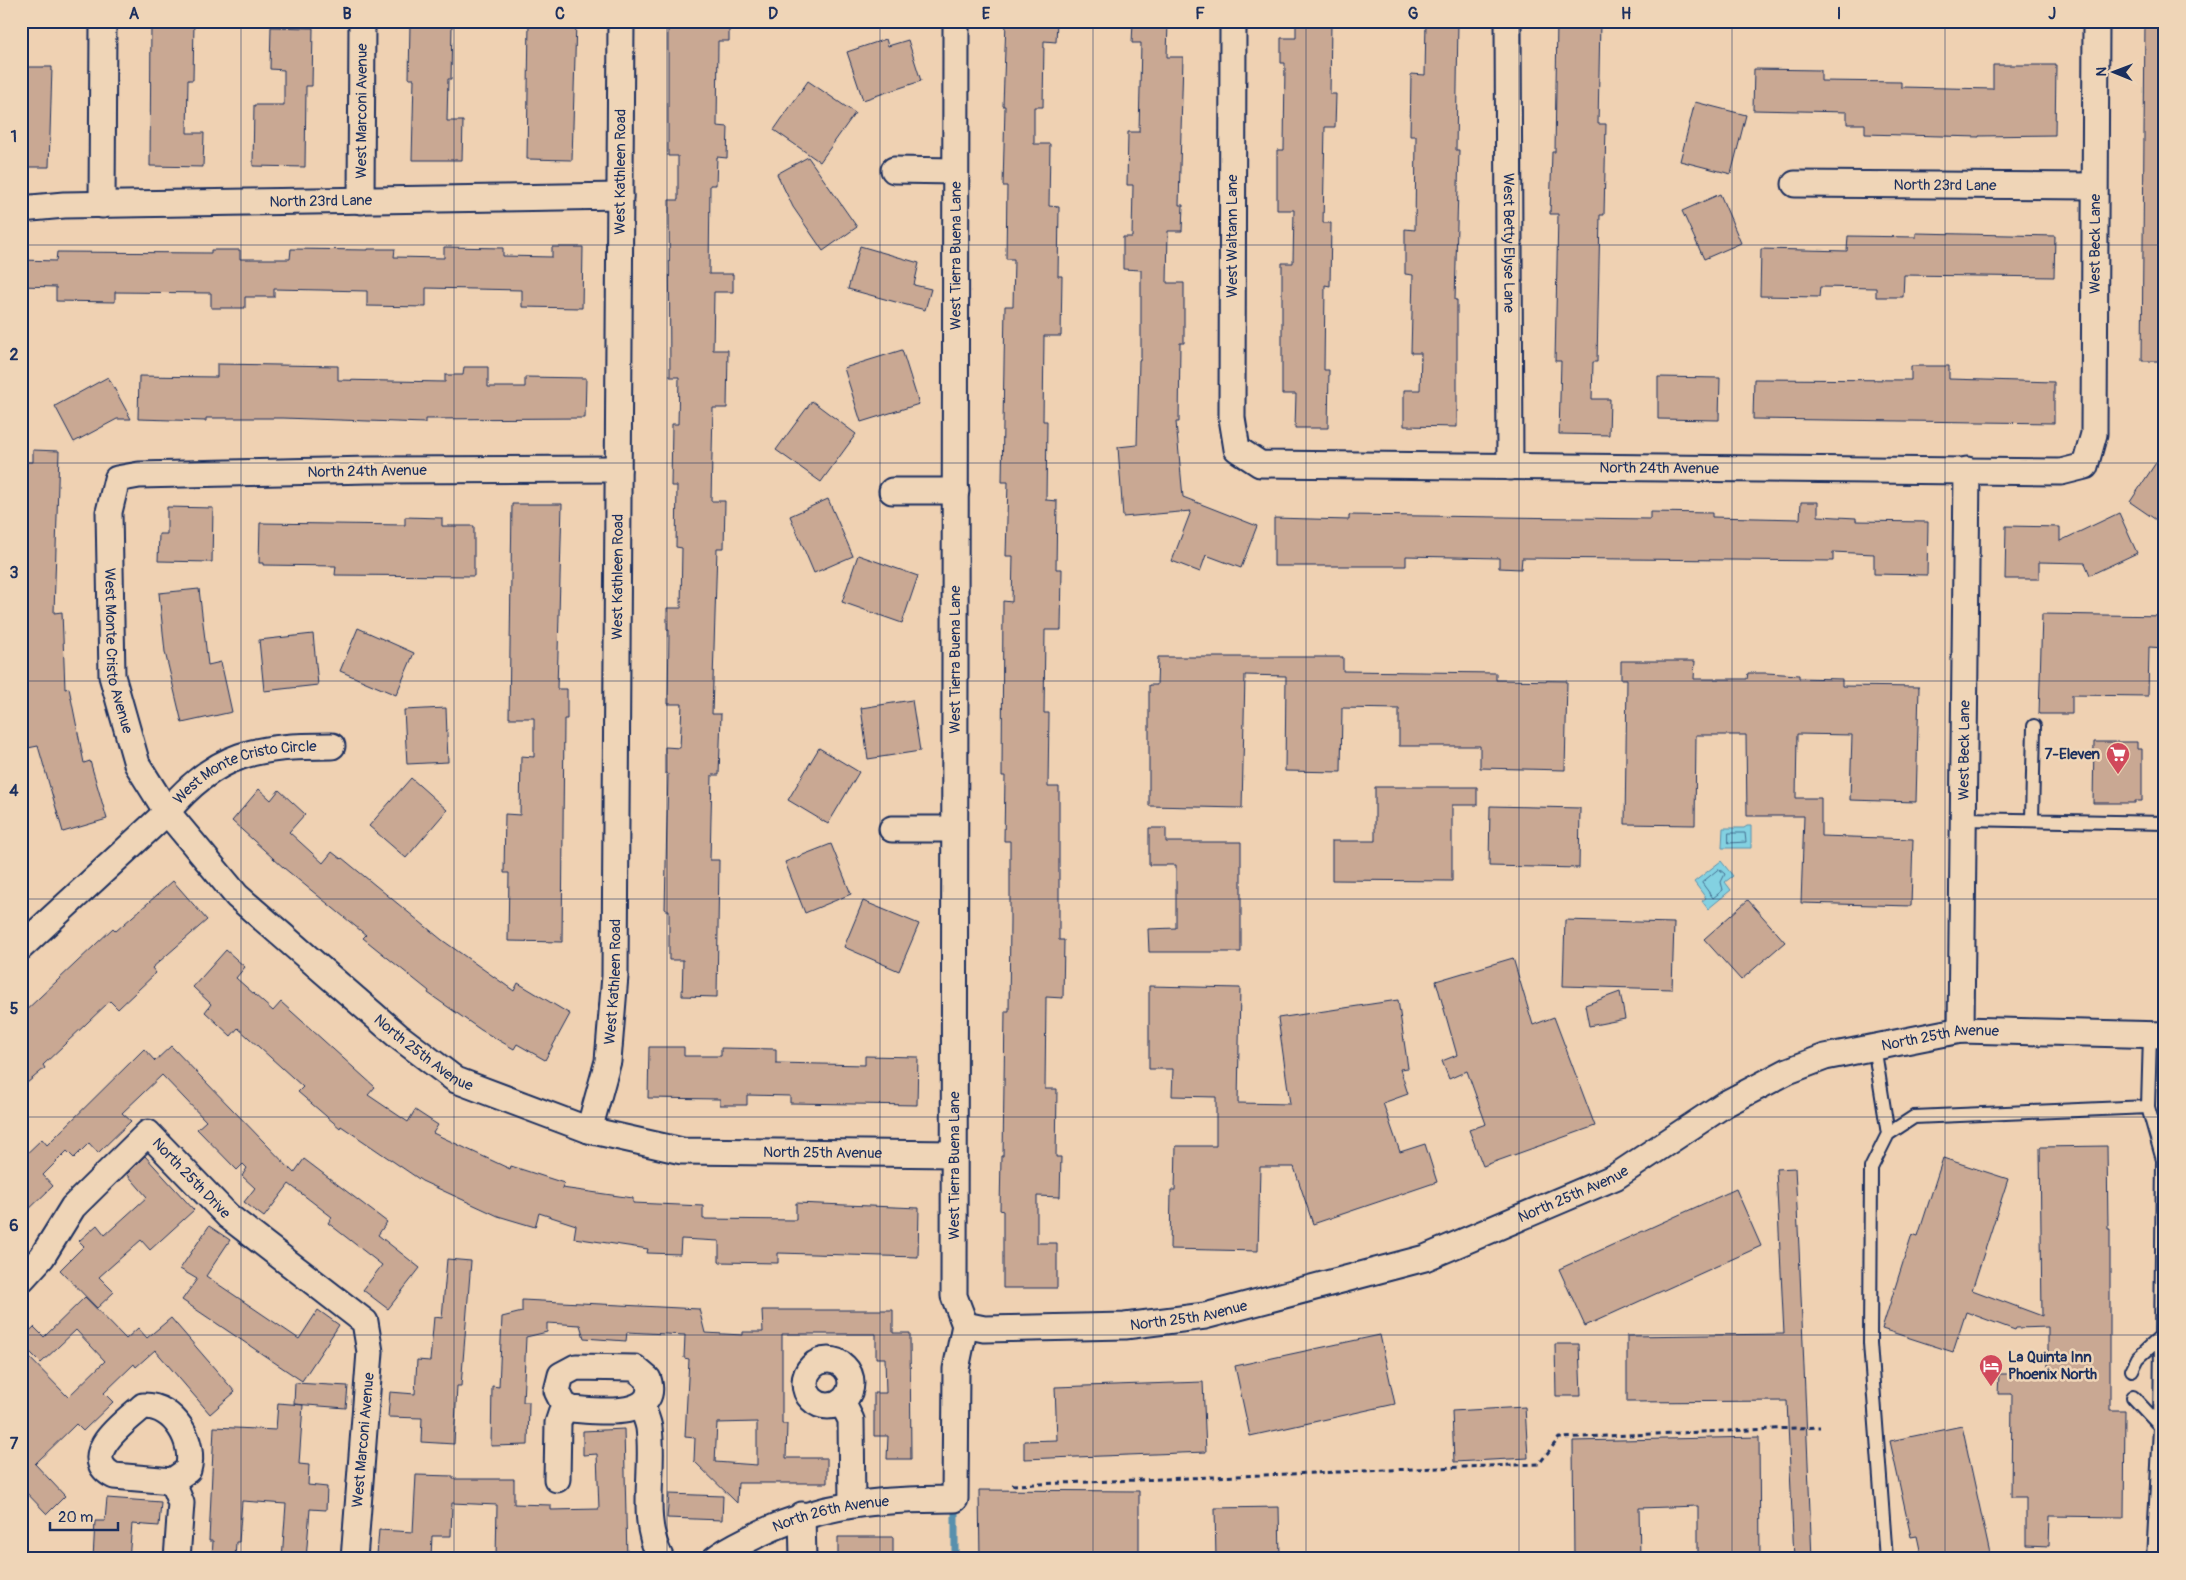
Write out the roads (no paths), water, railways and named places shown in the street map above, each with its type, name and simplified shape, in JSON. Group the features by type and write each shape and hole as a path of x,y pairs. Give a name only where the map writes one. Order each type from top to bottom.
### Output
{"street":[{"path":"102,205 103,21"},
{"name":"West Marconi Avenue","path":"360,201 362,21"},
{"name":"West Kathleen Road","path":"589,1130 608,1061 615,976 621,21"},
{"name":"West Tierra Buena Lane","path":"956,21 956,491 953,829 954,1296 965,1325"},
{"name":"West Waltann Lane","path":"1233,21 1232,418 1237,450"},
{"name":"West Betty Elyse Lane","path":"1508,21 1510,467"},
{"name":"West Beck Lane","path":"2085,466 2094,434 2096,21"},
{"name":"West Tierra Buena Lane","path":"894,170 955,171"},
{"name":"North 23rd Lane","path":"1795,184 2094,186"},
{"name":"North 23rd Lane","path":"21,209 102,205 620,196"},
{"name":"North 24th Avenue","path":"1237,450 1260,464 2061,472 2085,466"},
{"name":"North 24th Avenue","path":"116,479 139,475 369,470 618,469"},
{"name":"West Beck Lane","path":"1962,1030 1967,470"},
{"name":"West Monte Cristo Avenue","path":"116,479 108,512 112,676 137,764 167,812"},
{"path":"892,491 956,491"},
{"name":"West Monte Cristo Circle","path":"167,812 182,794 210,771 230,758 255,751 288,746 332,746"},
{"path":"21,947 167,812"},
{"name":"North 25th Avenue","path":"167,812 237,896 353,998 456,1080 589,1130 682,1150 954,1154"},
{"path":"892,829 953,829"},
{"name":"North 25th Avenue","path":"965,1325 984,1328 1125,1326 1205,1316 1425,1258 1615,1177 1725,1104 1788,1071 1826,1058 1874,1046 1962,1030 2157,1035"},
{"name":"North 25th Drive","path":"21,1280 42,1258 73,1207 148,1133 228,1216 365,1322"},
{"name":"West Marconi Avenue","path":"354,1559 370,1352 365,1322"},
{"name":"North 26th Avenue","path":"715,1559 775,1525 802,1515 852,1504 955,1499 956,1369 965,1325"},
{"path":"557,1479 558,1423 564,1405 557,1391 558,1382 568,1370 576,1367 627,1367 635,1368 648,1379 650,1395 642,1406 631,1410 580,1409 564,1405"},
{"path":"842,1402 851,1420 852,1504"},
{"path":"642,1406 649,1428 648,1522 654,1545 661,1559"},
{"path":"172,1481 182,1503 177,1559"},
{"path":"802,1515 803,1559"}],"lane":[{"path":"2032,820 2034,726"},
{"path":"1964,819 2165,823"},
{"path":"2153,1559 2160,1426 2163,1160 2148,1107 2157,1035"},
{"path":"1874,1046 1888,1134"},
{"path":"1886,1559 1870,1343 1872,1168 1888,1134 1914,1117 2148,1107"},
{"path":"2132,1370 2138,1358 2162,1337"},
{"path":"2133,1397 2160,1426"}],"water":[{"path":"1751,826 1751,848 1722,848 1723,828 1744,828"},
{"path":"1721,861 1733,876 1725,882 1731,890 1708,909 1702,901 1706,898 1694,882"}],"waterway":[{"path":"955,1504 955,1559"}],"place":[{"name":"7-Eleven","path":"2118,775"},
{"name":"La Quinta Inn Phoenix North","path":"1991,1387"}]}
